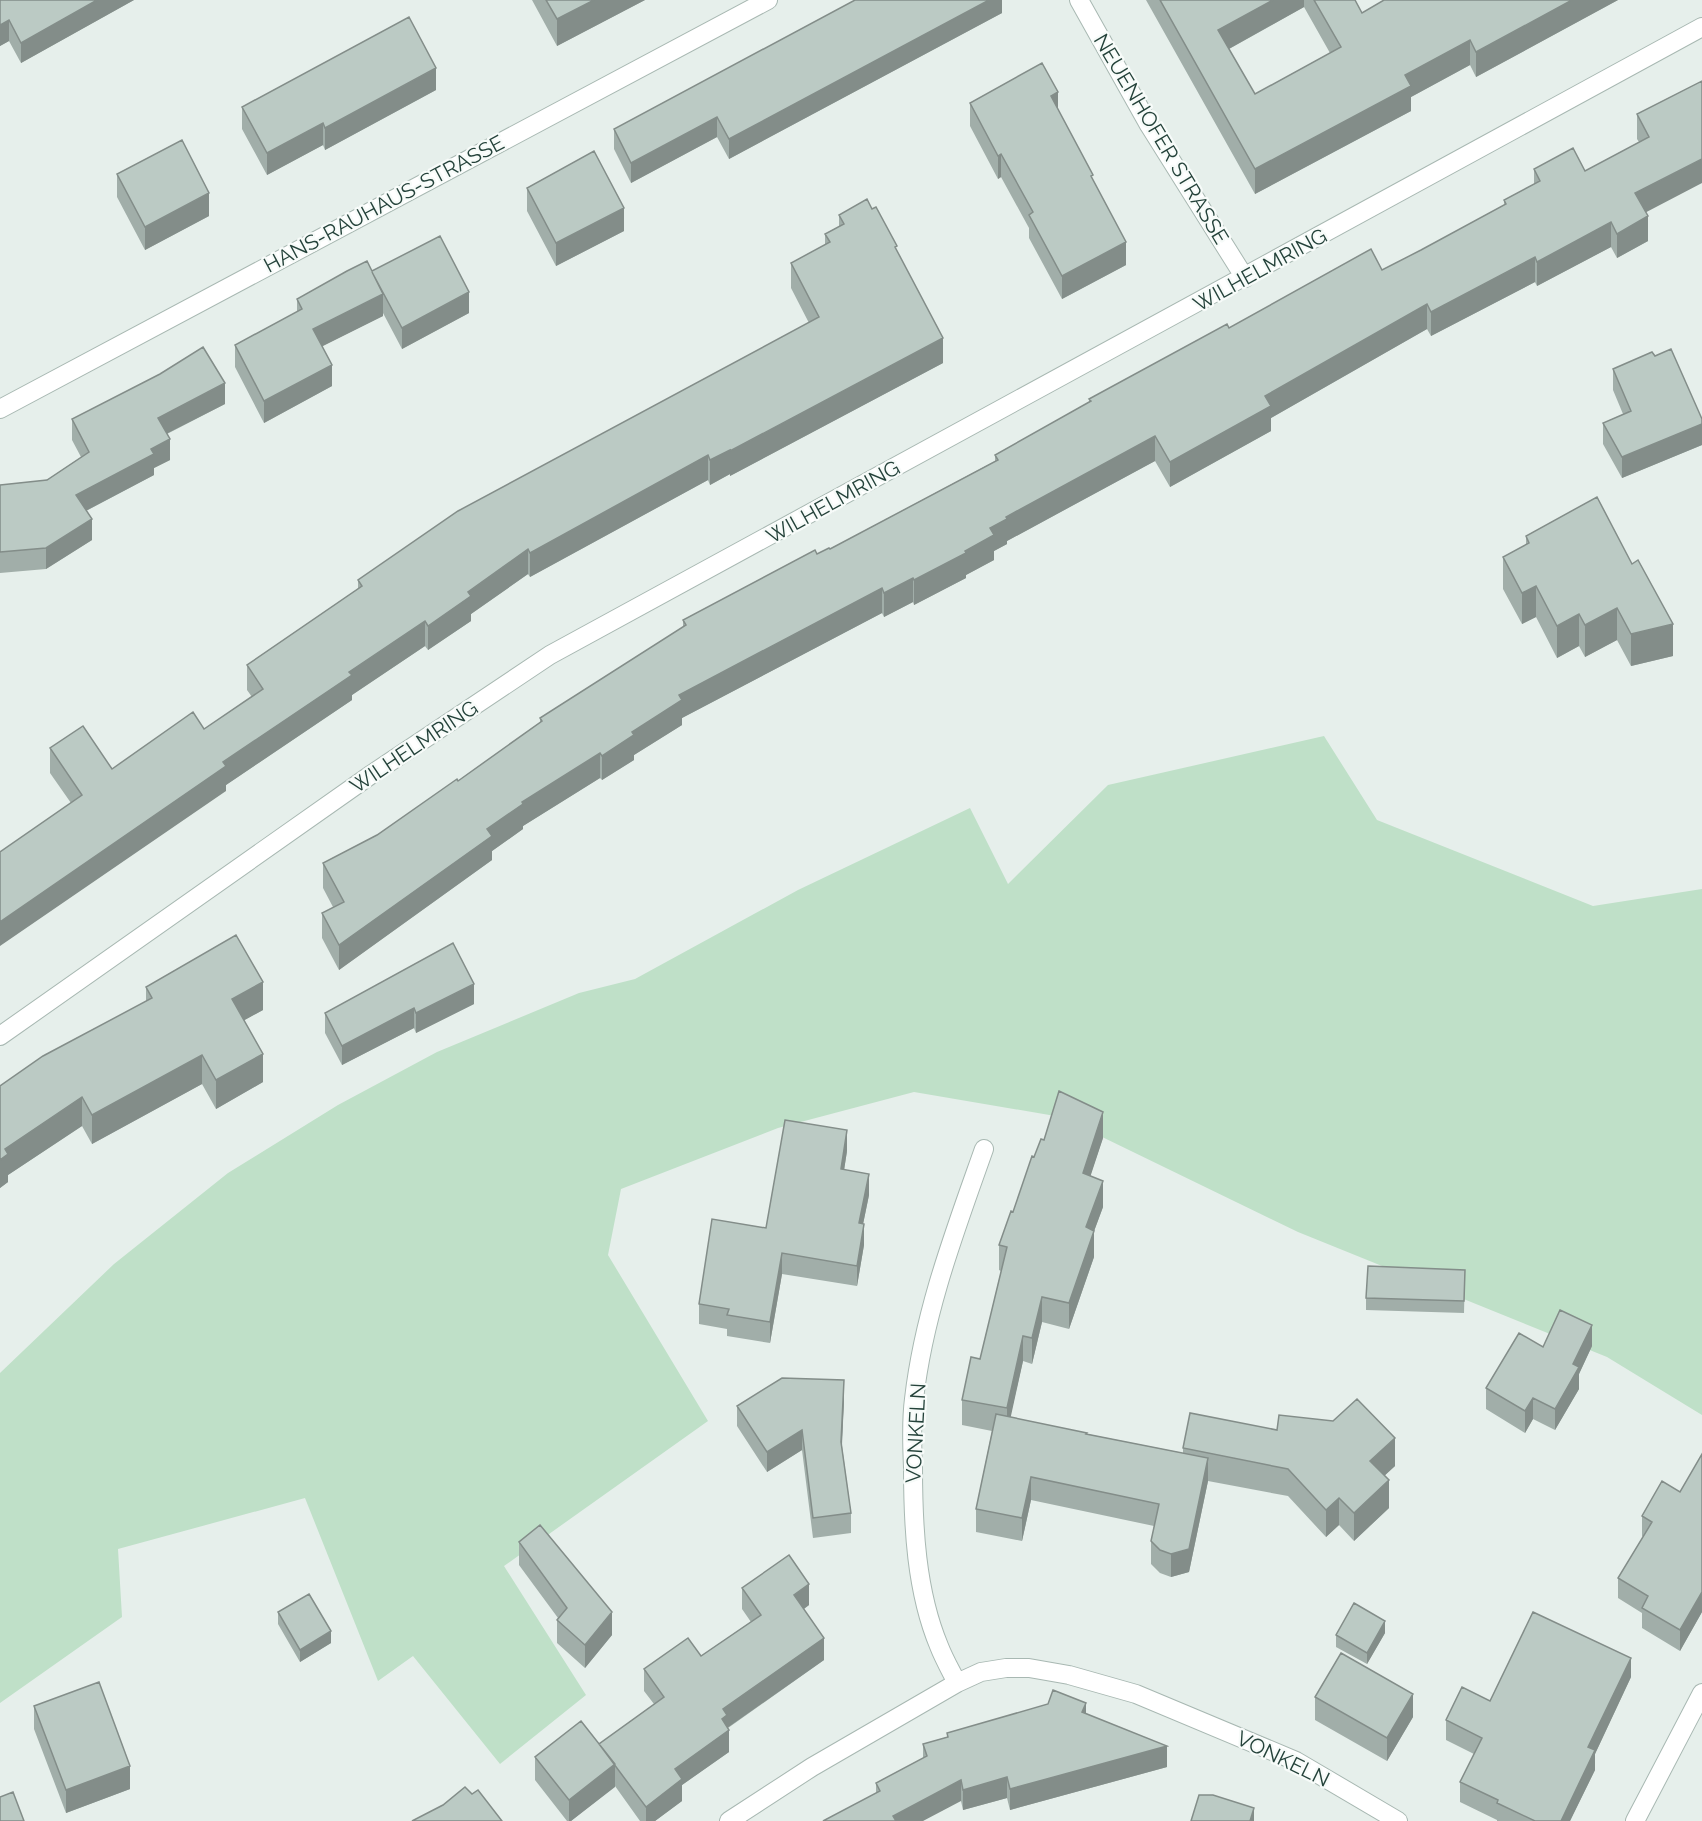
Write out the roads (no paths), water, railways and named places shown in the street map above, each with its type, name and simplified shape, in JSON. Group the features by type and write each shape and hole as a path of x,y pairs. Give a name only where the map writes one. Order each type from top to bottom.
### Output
{"street":[{"name":"HANS-RAUHAUS-STRASSE","path":"0,409 768,0"},
{"name":"NEUENHOFER STRASSE","path":"1079,0 1149,125 1245,278"},
{"name":"WILHELMRING","path":"0,1036 372,774 550,656 1702,27"},
{"name":"VONKELN","path":"957,1683 939,1646 927,1608 921,1577 913,1511 913,1400 929,1321 948,1250 984,1149"},
{"name":"VONKELN","path":"729,1821 812,1767 957,1683 981,1672 1006,1668 1029,1668 1069,1675 1136,1694 1296,1761 1398,1821"},
{"path":"1635,1821 1702,1693"}]}
